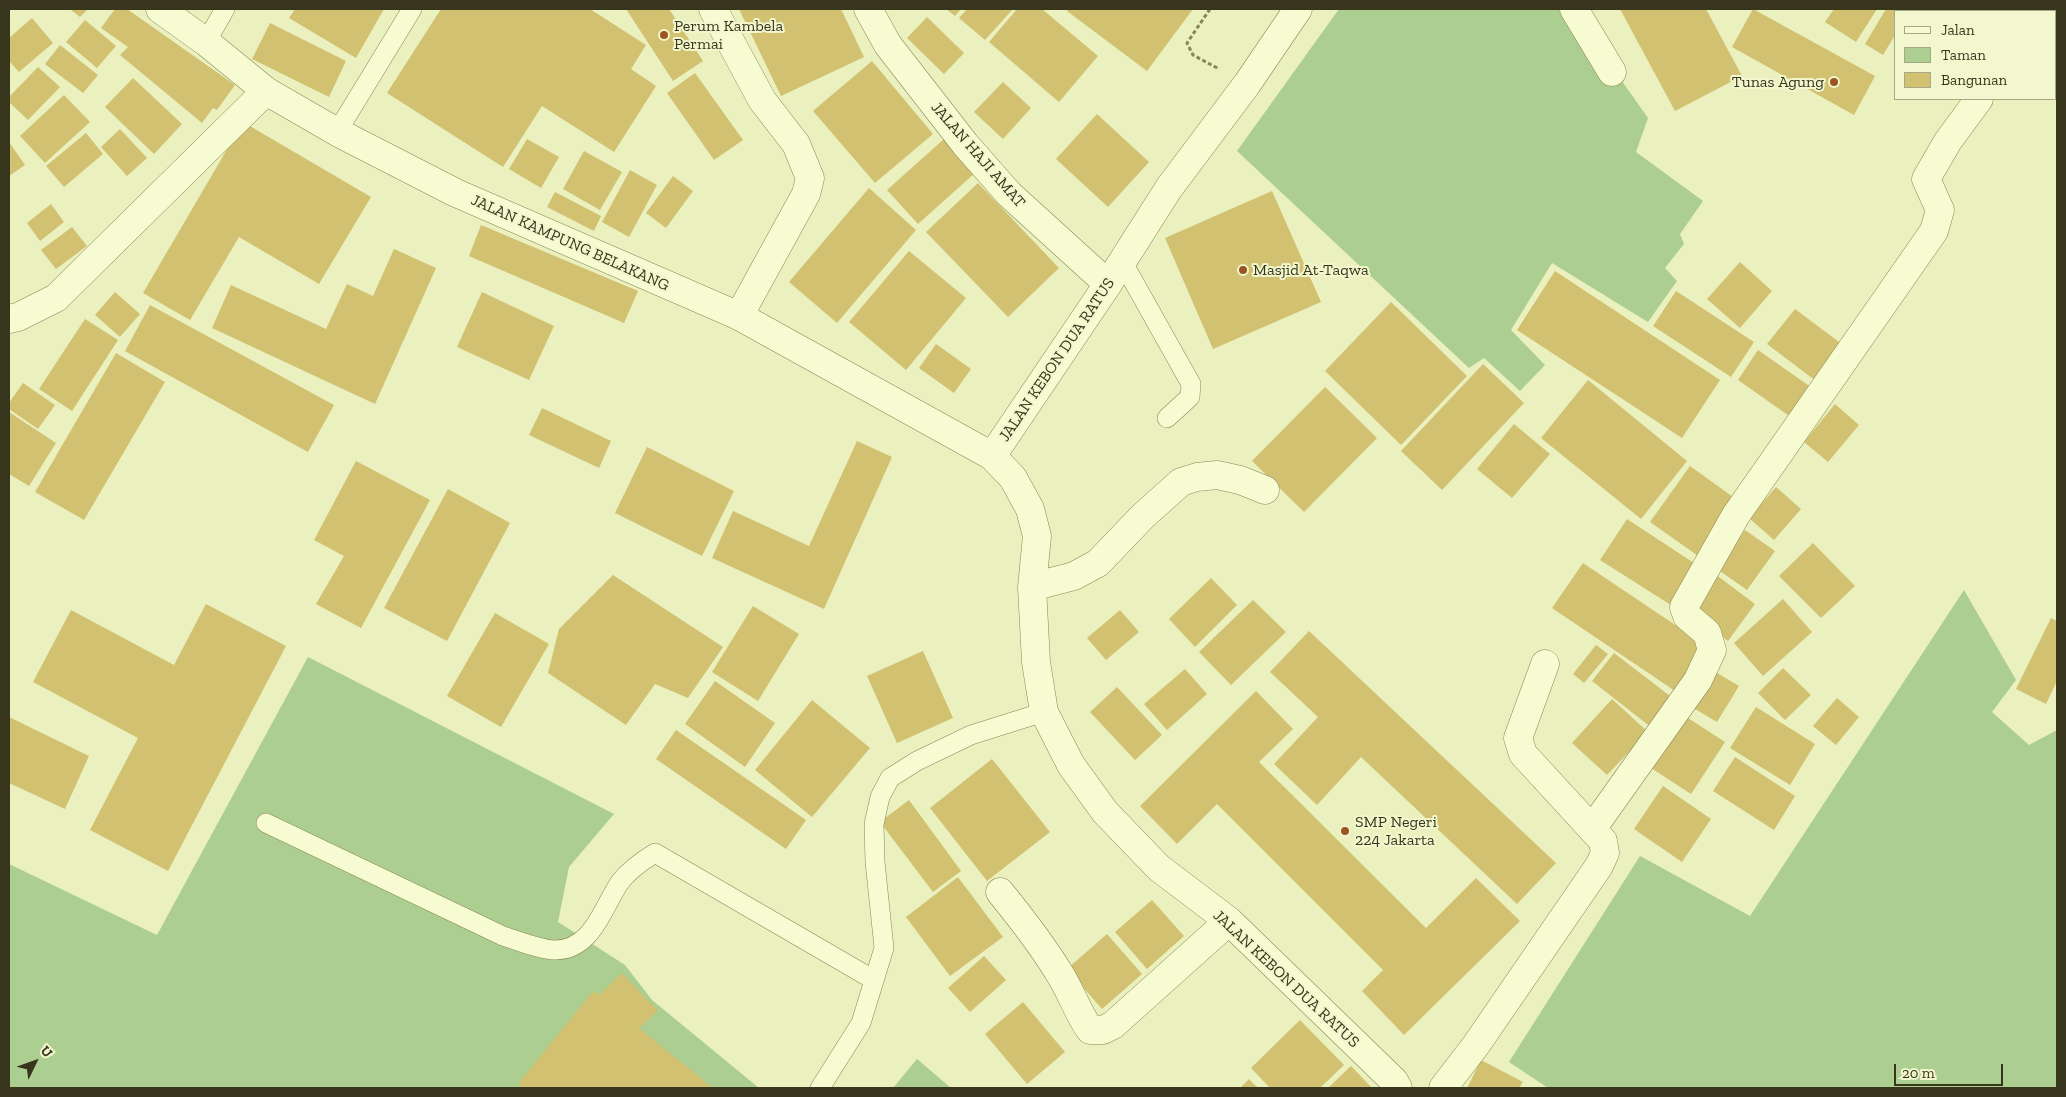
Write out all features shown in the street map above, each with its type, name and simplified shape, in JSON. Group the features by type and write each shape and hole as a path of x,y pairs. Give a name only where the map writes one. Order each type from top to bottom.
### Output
{"street":[{"name":"JALAN KAMPUNG BELAKANG","path":"160,9 206,42 266,92 337,132 456,193 739,316 992,456"},
{"path":"713,9 762,100 796,144 810,178 806,194 739,316"},
{"name":"JALAN HAJI AMAT","path":"868,9 888,45 965,144 1009,194 1108,284"},
{"name":"JALAN KEBON DUA RATUS","path":"1298,9 1247,84 1169,188 1108,284 992,456 1013,478 1030,509 1037,536 1032,586 1036,662 1044,712 1071,765 1105,812 1159,868 1229,921 1394,1081 1398,1088"},
{"path":"1574,9 1612,72"},
{"path":"10,318 18,317 56,298 266,92"},
{"path":"1592,830 1698,680 1712,650 1707,633 1687,616 1684,607 1736,515 1934,231 1940,210 1926,179 1948,142 1978,100"},
{"path":"1032,586 1074,576 1098,563 1144,516 1181,482 1197,477 1217,476 1240,480 1265,490"},
{"path":"1442,1088 1476,1045 1600,866 1605,853 1603,841 1523,754 1518,738 1545,664"},
{"path":"1000,892 1046,951 1063,979 1079,1014 1090,1030 1103,1030 1113,1025 1229,921"}],"lane":[{"path":"206,42 225,9"},
{"path":"337,132 412,9"},
{"path":"1122,261 1191,384 1190,397 1167,418"},
{"path":"820,1088 861,1023 884,948 875,862 874,824 880,796 890,778 917,761 971,735 1044,712"},
{"path":"266,823 503,936 542,949 556,950 573,947 596,927 620,882 639,863 655,853 874,980"}],"path":[{"path":"1210,9 1187,43 1193,55 1247,84"}],"green space":[{"path":"1339,9 1571,9 1648,118 1636,152 1703,201 1680,234 1684,244 1665,268 1677,281 1648,322 1552,263 1511,330 1545,365 1520,391 1484,358 1469,368 1237,151"},
{"path":"1964,590 2016,680 1992,712 2029,745 2057,730 2057,1088 1548,1088 1509,1062 1640,856 1750,916"},
{"path":"308,657 614,814 569,867 558,922 625,965 652,1000 759,1088 9,1088 9,864 157,935"},
{"path":"917,1059 951,1088 893,1088"}],"building":[{"path":"70,9 88,9 80,17"},
{"path":"115,9 127,9 235,85 217,110 213,108 202,123 120,55 128,47 101,28"},
{"path":"295,9 384,9 356,58 289,18"},
{"path":"441,9 590,9 646,45 631,69 656,86 614,152 542,106 503,167 387,93"},
{"name":"Perum Kambela Permai","path":"626,9 669,9 703,61 673,81"},
{"path":"739,9 841,9 864,57 781,96"},
{"path":"946,9 961,9 955,16"},
{"path":"967,9 1013,9 985,40 959,18"},
{"path":"1017,9 1042,9 1098,56 1059,102 989,42"},
{"path":"1069,9 1193,9 1147,71 1067,11"},
{"path":"1620,9 1706,9 1742,76 1675,111"},
{"path":"1753,9 1875,76 1854,115 1732,47"},
{"path":"1834,9 1877,9 1856,42 1825,22"},
{"path":"1886,9 1910,9 1894,10 1894,37 1883,55 1865,44"},
{"path":"1922,9 1945,9 1944,10"},
{"path":"927,17 964,53 944,74 907,38"},
{"path":"32,18 53,43 19,72 9,61 9,38"},
{"path":"85,20 116,46 97,68 66,42"},
{"path":"270,23 346,61 329,97 252,59"},
{"path":"60,45 98,75 83,93 45,64"},
{"path":"872,61 933,134 875,183 813,111"},
{"path":"38,67 60,87 28,120 9,102 9,97"},
{"path":"695,73 743,140 714,160 667,93"},
{"path":"133,78 182,124 154,154 105,107"},
{"path":"1003,82 1031,108 1003,139 974,112"},
{"path":"64,95 90,122 45,163 20,136"},
{"path":"1097,114 1149,162 1108,207 1056,159"},
{"path":"243,122 371,197 319,284 239,237 190,320 143,293"},
{"path":"120,129 147,158 127,176 101,147"},
{"path":"86,133 103,154 64,187 46,166"},
{"path":"527,139 559,157 541,188 509,169"},
{"path":"944,139 975,173 918,224 887,190"},
{"path":"9,142 25,165 9,176"},
{"path":"584,151 622,172 600,210 563,189"},
{"path":"630,170 657,185 629,237 602,222"},
{"path":"673,176 693,191 666,228 646,213"},
{"path":"978,183 1059,268 1008,317 926,232"},
{"path":"869,188 916,230 837,323 789,282"},
{"name":"Masjid At-Taqwa","path":"1272,191 1321,302 1213,349 1165,238"},
{"path":"555,192 601,216 594,231 547,207"},
{"path":"51,204 64,222 40,241 27,223"},
{"path":"481,225 638,291 624,323 469,256"},
{"path":"72,227 87,246 56,269 41,250"},
{"path":"394,249 436,268 375,404 212,328 231,285 326,329 347,284 373,296"},
{"path":"909,251 966,298 906,370 849,322"},
{"path":"1740,262 1772,291 1740,328 1707,299"},
{"path":"1555,271 1720,380 1682,438 1517,330"},
{"path":"1676,291 1754,342 1731,377 1653,326"},
{"path":"115,292 140,314 120,337 95,315"},
{"path":"482,292 554,326 529,380 457,347"},
{"path":"1391,302 1467,376 1401,445 1325,371"},
{"path":"150,305 334,405 308,452 125,351"},
{"path":"1795,309 1843,345 1816,381 1767,344"},
{"path":"85,319 118,340 72,411 39,389"},
{"path":"936,344 971,369 954,393 919,368"},
{"path":"1758,350 1815,390 1795,420 1738,380"},
{"path":"116,353 165,382 84,520 35,492"},
{"path":"1483,364 1524,403 1442,490 1401,451"},
{"path":"1588,380 1687,461 1641,519 1541,438"},
{"path":"23,383 55,405 38,429 9,409 9,403"},
{"path":"1325,387 1377,438 1304,512 1252,461"},
{"path":"1835,404 1859,425 1828,462 1804,442"},
{"path":"542,408 611,441 599,468 529,435"},
{"path":"9,412 56,443 29,486 9,474"},
{"path":"1514,424 1550,454 1512,498 1477,469"},
{"path":"857,441 892,457 824,609 712,558 733,511 809,546"},
{"path":"647,447 734,491 702,556 615,513"},
{"path":"356,461 430,500 361,628 316,604 344,556 314,540"},
{"path":"1690,466 1740,502 1701,558 1650,522"},
{"path":"1776,487 1801,509 1774,540 1749,518"},
{"path":"448,489 510,523 447,641 384,608"},
{"path":"1627,519 1700,567 1674,607 1600,560"},
{"path":"1745,530 1775,551 1747,590 1717,569"},
{"path":"1813,543 1855,586 1821,618 1779,576"},
{"path":"1583,563 1711,649 1681,695 1552,608"},
{"path":"1715,574 1755,604 1728,641 1688,611"},
{"path":"613,575 723,647 688,698 655,684 626,725 548,673 559,629"},
{"path":"1211,578 1237,605 1195,647 1169,619"},
{"path":"1783,599 1812,632 1763,676 1734,643"},
{"path":"1253,600 1286,632 1231,685 1199,652"},
{"path":"206,604 286,646 168,871 90,830 138,738 33,682 71,610 174,665"},
{"path":"753,606 799,634 758,701 712,672"},
{"path":"1120,610 1139,632 1106,660 1087,638"},
{"path":"495,613 549,644 501,727 447,696"},
{"path":"2051,618 2057,621 2057,681 2046,704 2016,689"},
{"path":"1309,631 1556,863 1517,904 1361,757 1317,805 1274,764 1318,717 1270,672"},
{"path":"1596,645 1608,654 1584,683 1573,674"},
{"path":"923,651 953,718 897,743 867,676"},
{"path":"1614,653 1674,699 1652,728 1592,681"},
{"path":"1783,668 1811,695 1785,720 1758,693"},
{"path":"1185,669 1207,694 1167,730 1144,704"},
{"path":"1712,670 1739,686 1717,722 1690,706"},
{"path":"715,681 775,723 745,767 685,724"},
{"path":"1117,687 1162,735 1135,760 1090,712"},
{"path":"1256,691 1293,729 1259,762 1426,928 1476,878 1520,921 1404,1035 1362,991 1383,970 1217,804 1177,844 1140,806"},
{"path":"1837,698 1859,717 1836,745 1813,726"},
{"path":"1612,699 1648,732 1607,775 1572,743"},
{"path":"812,700 870,748 812,817 755,770"},
{"path":"1756,707 1815,744 1790,785 1730,748"},
{"path":"1685,716 1725,742 1691,794 1651,768"},
{"path":"9,717 89,756 65,809 9,783"},
{"path":"676,730 806,820 786,849 656,759"},
{"path":"1735,757 1795,796 1774,830 1713,791"},
{"path":"992,759 1050,832 987,881 930,808"},
{"path":"1663,786 1711,819 1682,862 1634,829"},
{"path":"909,800 961,871 933,892 880,822"},
{"path":"958,877 1003,937 950,976 906,917"},
{"path":"1152,900 1184,936 1147,969 1115,932"},
{"path":"1107,934 1142,974 1102,1009 1067,969"},
{"path":"984,956 1006,980 970,1012 948,988"},
{"path":"622,973 658,1011 639,1028 713,1088 523,1088 518,1084 593,991 599,995"},
{"path":"1023,1002 1065,1052 1027,1084 985,1034"},
{"path":"1300,1020 1344,1065 1320,1088 1270,1088 1251,1068"},
{"path":"1481,1060 1523,1082 1519,1088 1467,1088"},
{"path":"1351,1066 1372,1088 1328,1088"},
{"path":"1249,1079 1258,1088 1240,1088"}],"place":[{"name":"Perum Kambela Permai","path":"664,35"},
{"name":"Tunas Agung","path":"1834,82"},
{"name":"Masjid At-Taqwa","path":"1243,270"},
{"name":"SMP Negeri 224 Jakarta","path":"1345,831"}]}
